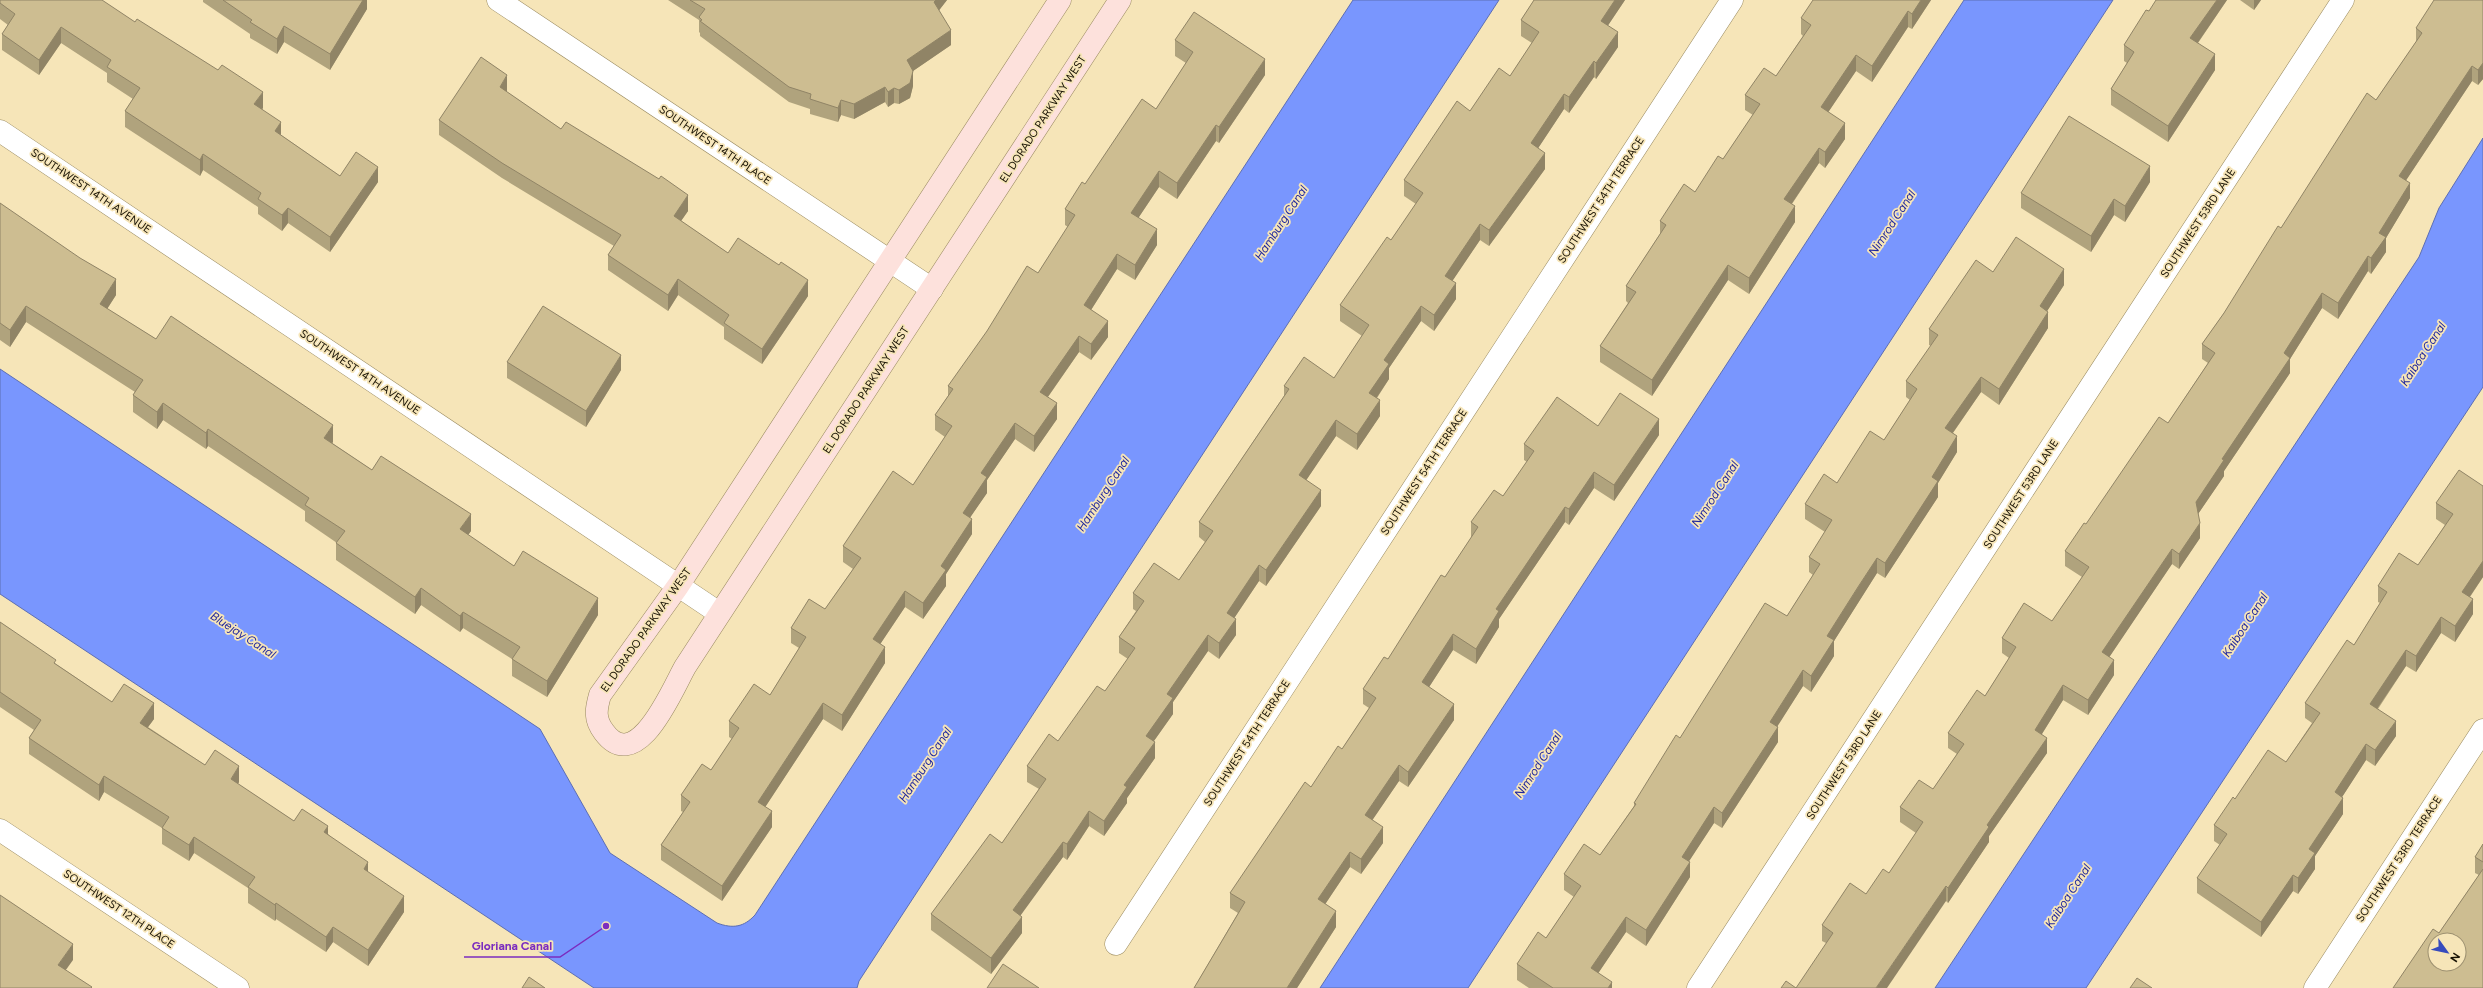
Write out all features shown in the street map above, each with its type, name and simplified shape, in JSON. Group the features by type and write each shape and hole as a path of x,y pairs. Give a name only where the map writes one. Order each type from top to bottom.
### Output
{"street":[{"name":"SOUTHWEST 14TH PLACE","path":"498,0 889,262 932,289"},
{"name":"EL DORADO PARKWAY WEST","path":"1060,0 678,586 600,695 595,710 597,719 605,734 613,740 623,744 632,743 645,735 656,722 685,666 719,613 1120,0"},
{"name":"SOUTHWEST 54TH TERRACE","path":"1116,944 1732,0"},
{"name":"SOUTHWEST 53RD LANE","path":"1698,988 2343,0"},
{"name":"SOUTHWEST 14TH AVENUE","path":"0,131 719,613"},
{"name":"SOUTHWEST 53RD TERRACE","path":"2315,988 2483,730"},
{"name":"SOUTHWEST 12TH PLACE","path":"0,830 238,988"}],"water":[{"path":"1353,0 1499,0 859,981 857,988 594,988 0,594 0,369 540,729 610,853 717,923 728,926 738,926 747,922 755,915"},
{"name":"Nimrod Canal","path":"1964,0 2113,0 1468,988 1320,988"},
{"name":"Kaiboa Canal","path":"2483,138 2483,387 2086,988 1935,988 2419,257 2439,208"}],"building":[{"path":"0,0 102,0 135,22 137,19 218,70 222,65 263,92 254,104 281,122 275,131 340,176 356,152 378,167 330,237 288,208 282,215 258,199 261,193 203,154 200,160 125,111 140,88 107,67 111,60 61,27 39,60 2,34 15,14 0,3"},
{"path":"223,0 363,0 330,54 284,26 277,39 250,22 252,20"},
{"path":"690,0 936,0 934,2 951,30 907,60 913,71 910,83 899,90 894,88 888,92 885,87 854,104 841,100 838,108 810,99 811,94 789,87 700,21 702,20 699,17 705,9"},
{"path":"1534,0 1615,0 1601,21 1618,32 1596,63 1594,61 1569,97 1564,94 1531,143 1545,153 1489,230 1480,224 1445,276 1456,283 1434,315 1421,306 1384,360 1389,364 1369,393 1380,400 1357,434 1336,420 1299,475 1321,490 1266,570 1259,565 1227,613 1236,619 1219,643 1208,635 1167,694 1173,698 1146,736 1155,742 1124,785 1127,787 1104,821 1089,811 1067,844 1063,842 1013,910 1022,917 991,958 931,914 990,834 1002,843 1046,779 1027,766 1049,734 1058,741 1097,686 1105,691 1135,648 1119,637 1144,601 1133,593 1154,563 1179,580 1213,531 1199,522 1289,389 1284,386 1304,357 1334,378 1369,325 1340,305 1387,237 1391,240 1423,193 1404,180 1457,101 1470,111 1499,68 1510,76 1539,32 1521,20"},
{"path":"1813,0 1921,0 1912,14 1908,11 1872,66 1856,55 1821,107 1845,123 1825,152 1819,148 1784,199 1795,206 1749,278 1728,265 1652,380 1600,346 1636,292 1626,286 1666,225 1660,221 1684,184 1695,192 1718,156 1723,159 1760,104 1745,95 1764,68 1776,76 1811,25 1801,18"},
{"path":"2156,0 2217,0 2190,38 2215,54 2168,126 2111,89 2134,52 2124,45 2146,10 2149,11"},
{"path":"2434,0 2483,0 2483,63 2478,70 2472,66 2399,176 2410,183 2379,233 2386,237 2371,258 2368,256 2338,303 2322,293 2284,353 2290,358 2222,459 2224,460 2196,502 2200,523 2179,554 2172,549 2102,652 2114,660 2088,700 2063,685 2035,730 2047,738 1987,825 1989,827 1948,888 1946,886 1876,988 1796,988 1833,933 1822,925 1850,883 1866,894 1883,869 1889,873 1923,822 1900,807 1919,780 1933,789 1964,744 1948,733 1977,690 1985,696 2016,647 2002,638 2024,603 2052,621 2089,567 2065,551 2084,523 2086,524 2159,417 2168,423 2215,353 2202,344 2224,313 2278,226 2281,228 2367,93 2376,100 2422,33 2416,28"},
{"path":"1194,12 1265,59 1219,127 1216,125 1177,183 1159,171 1131,213 1157,229 1135,265 1117,254 1084,305 1108,321 1091,344 1079,336 1040,392 1057,403 1034,436 1015,423 981,473 987,477 963,513 972,519 941,566 946,570 923,603 905,591 873,639 885,647 842,715 823,703 758,802 772,811 722,886 661,845 690,802 681,795 702,764 711,770 739,728 729,721 754,684 770,695 806,637 791,628 809,599 825,609 861,558 843,546 893,471 913,485 952,426 935,415 953,389 948,386 987,331 1027,266 1038,273 1075,215 1065,209 1082,182 1085,184 1142,99 1156,109 1193,52 1175,40"},
{"path":"481,57 507,75 500,87 561,129 566,122 659,179 661,176 688,195 674,216 728,253 738,238 779,265 781,262 808,280 762,349 724,323 729,315 678,279 668,295 608,255 621,235 502,163 439,120"},
{"path":"2069,116 2150,166 2125,206 2114,199 2091,236 2021,193"},
{"path":"0,203 80,258 116,279 100,304 156,339 171,316 333,425 324,438 372,470 381,456 471,514 460,529 514,566 523,551 598,598 547,681 512,659 520,647 463,612 460,616 421,588 415,597 336,543 345,531 305,505 309,498 208,429 206,433 163,403 157,412 133,395 143,380 26,306 10,330 0,323"},
{"path":"2016,237 2064,269 2040,306 2048,312 1999,389 1981,377 1945,428 1957,436 1932,477 1938,481 1885,563 1877,558 1858,587 1827,636 1834,640 1811,676 1803,670 1770,722 1778,727 1722,813 1714,807 1682,857 1690,862 1646,930 1626,917 1591,968 1612,982 1608,988 1553,988 1517,964 1538,932 1546,938 1581,886 1564,874 1584,844 1600,855 1636,804 1634,803 1676,735 1680,738 1765,603 1787,616 1820,564 1809,557 1832,520 1805,504 1824,474 1837,483 1870,431 1884,440 1917,389 1906,381 1938,335 1929,329 1976,260 1993,272"},
{"path":"543,306 621,355 586,411 507,362"},
{"path":"1620,393 1659,419 1614,485 1594,472 1569,509 1565,507 1496,609 1499,611 1476,649 1453,634 1422,682 1454,704 1408,772 1399,765 1365,815 1383,827 1361,859 1350,852 1318,899 1336,911 1287,988 1194,988 1245,902 1230,893 1305,782 1311,787 1338,746 1342,749 1376,698 1363,689 1384,657 1388,659 1441,575 1445,577 1478,527 1471,522 1494,490 1503,496 1534,451 1524,444 1557,397 1598,426"},
{"path":"2459,470 2483,486 2483,561 2462,592 2473,599 2455,626 2441,617 2416,656 2406,650 2370,704 2396,721 2375,750 2366,744 2335,792 2343,798 2309,849 2315,853 2298,878 2293,875 2261,922 2197,878 2227,834 2214,825 2233,797 2235,799 2268,750 2286,762 2320,713 2305,703 2347,640 2354,645 2387,592 2378,586 2399,553 2418,565 2453,514 2436,503"},
{"path":"0,622 56,660 54,663 112,702 124,684 154,703 140,723 205,765 215,750 239,766 231,779 294,821 302,809 328,826 324,832 368,862 364,869 404,896 368,950 333,927 326,937 276,903 275,905 248,887 255,877 194,837 189,845 162,828 169,817 104,776 99,785 29,738 41,720 0,692"},
{"path":"2483,844 2483,862 2475,857"},
{"path":"2483,869 2483,988 2393,988 2427,938 2427,972 2467,972 2467,932 2440,932"},
{"path":"0,895 73,944 58,965 92,987 91,988 0,988"},
{"path":"1003,964 1039,988 987,988"},
{"path":"529,977 545,988 522,988"},
{"path":"2137,978 2152,988 2130,988"},
{"path":"1786,981 1796,988 1781,988"}],"place":[{"name":"Gloriana Canal","path":"606,926"}],"water label":[{"name":"Hamburg Canal","path":"1281,223"},
{"name":"Hamburg Canal","path":"1103,494"},
{"name":"Bluejay Canal","path":"243,635"},
{"name":"Hamburg Canal","path":"925,765"}]}
